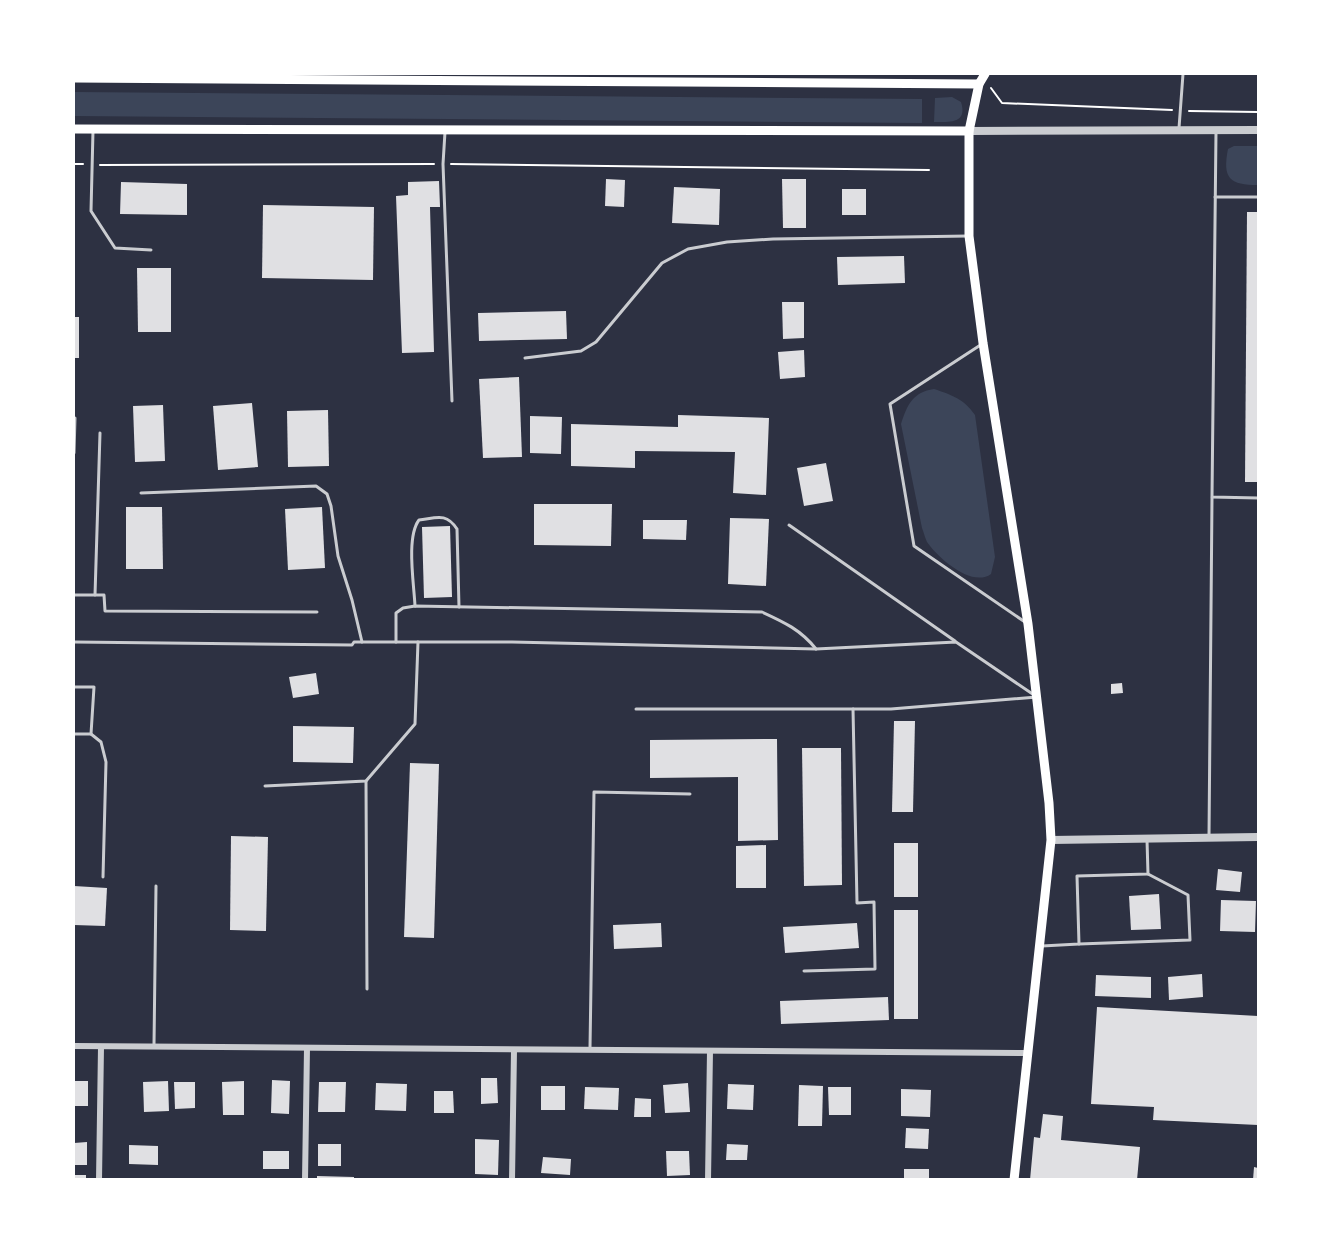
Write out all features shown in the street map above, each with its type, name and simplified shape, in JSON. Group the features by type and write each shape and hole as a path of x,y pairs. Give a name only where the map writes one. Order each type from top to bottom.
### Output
{"main road":[{"path":"985,74 979,84 969,131 967,189 969,236 983,343 1028,624 1051,840 1014,1179"},
{"path":"74,78 111,76 367,77 979,84"},
{"path":"74,129 969,131"}],"street":[{"path":"969,131 1258,130"},
{"path":"1051,840 1258,837"},
{"path":"74,1046 1028,1053"},
{"path":"99,1179 101,1047"},
{"path":"305,1179 307,1048"},
{"path":"512,1179 514,1050"},
{"path":"708,1179 710,1051"}],"lane":[{"path":"1179,130 1184,74"},
{"path":"93,129 91,211 115,248 151,250"},
{"path":"445,130 443,164 452,401"},
{"path":"1209,838 1216,130"},
{"path":"1215,197 1258,197"},
{"path":"525,358 581,351 596,342 662,263 688,249 727,242 761,240 969,236"},
{"path":"983,343 890,404 914,546 1028,624"},
{"path":"74,453 75,418"},
{"path":"95,595 100,433"},
{"path":"141,493 316,486 327,494 331,506 338,556 362,642"},
{"path":"1212,497 1258,498"},
{"path":"416,606 412,540 414,526 419,520 445,517 457,529 459,607"},
{"path":"789,525 1037,697"},
{"path":"74,595 104,595 105,611 317,612"},
{"path":"396,642 396,613 403,608 416,606 762,612 789,624 805,636 816,649"},
{"path":"74,642 352,645 354,642 512,642 816,649 956,642"},
{"path":"367,989 366,781 415,724 418,642"},
{"path":"74,687 94,687 91,734"},
{"path":"636,709 891,709 1037,697"},
{"path":"804,971 875,969 874,903 857,903 853,709"},
{"path":"74,734 91,734 101,742 106,762 103,877"},
{"path":"265,786 366,781"},
{"path":"590,1050 594,792 690,794"},
{"path":"1147,839 1148,874"},
{"path":"1041,946 1190,940 1188,895 1148,874 1077,876 1079,944"},
{"path":"154,1047 156,886"}],"path":[{"path":"992,81 991,88 1002,103 1258,112"},
{"path":"74,164 443,164 929,170"}],"shaded area":[{"path":"74,92 922,99 922,123 74,116"},
{"path":"952,97 961,102 962,114 956,120 934,122 935,98"},
{"path":"1234,146 1258,146 1258,185 1235,182 1227,174 1228,149"},
{"path":"934,389 957,398 975,415 995,557 991,574 983,577 965,574 947,563 927,542 922,528 901,424 912,400 921,393"}],"building":[{"path":"606,179 625,180 624,207 605,206"},
{"path":"782,179 806,179 806,228 783,228"},
{"path":"439,181 440,207 430,207 434,352 402,353 396,196 408,195 408,182"},
{"path":"121,182 187,184 187,215 120,214"},
{"path":"674,187 720,189 719,225 672,223"},
{"path":"842,189 866,189 866,215 842,215"},
{"path":"263,205 374,207 373,280 262,278"},
{"path":"1247,212 1258,212 1258,482 1245,482"},
{"path":"904,256 905,283 838,285 837,257"},
{"path":"137,268 171,268 171,332 138,332"},
{"path":"782,302 804,302 804,338 783,339"},
{"path":"566,311 567,339 479,341 478,313"},
{"path":"74,317 79,317 79,358 74,358"},
{"path":"804,350 805,377 780,379 778,352"},
{"path":"519,377 522,457 483,458 479,379"},
{"path":"252,403 258,467 218,470 213,406"},
{"path":"163,405 165,461 135,462 133,406"},
{"path":"328,410 329,466 288,467 287,411"},
{"path":"678,415 769,418 766,495 733,493 735,452 635,451 635,468 571,466 571,424 678,427"},
{"path":"530,416 562,417 561,454 530,453"},
{"path":"826,463 833,501 804,506 797,468"},
{"path":"534,504 612,504 611,546 534,545"},
{"path":"126,507 162,507 163,569 126,569"},
{"path":"322,507 325,568 288,570 285,509"},
{"path":"730,518 769,519 766,586 728,584"},
{"path":"643,520 687,520 686,540 643,539"},
{"path":"450,526 452,597 424,598 422,527"},
{"path":"316,673 319,694 293,698 289,677"},
{"path":"1122,683 1123,693 1111,694 1111,684"},
{"path":"894,721 915,721 913,812 892,812"},
{"path":"293,726 354,727 353,763 293,762"},
{"path":"777,739 778,840 738,841 738,777 650,778 650,740"},
{"path":"802,748 841,748 842,885 804,886"},
{"path":"410,763 439,764 434,938 404,937"},
{"path":"231,836 268,837 266,931 230,930"},
{"path":"894,843 918,843 918,897 894,897"},
{"path":"766,845 766,888 736,888 736,846"},
{"path":"1218,869 1242,872 1240,892 1216,890"},
{"path":"74,886 107,888 105,926 74,925"},
{"path":"1159,894 1161,929 1131,930 1129,896"},
{"path":"1221,900 1256,901 1255,932 1220,931"},
{"path":"894,910 918,910 918,1019 894,1019"},
{"path":"661,923 662,947 614,949 613,925"},
{"path":"857,923 859,948 785,953 783,927"},
{"path":"1202,974 1203,997 1169,1000 1168,977"},
{"path":"1096,975 1151,977 1151,998 1095,996"},
{"path":"888,997 889,1020 781,1024 780,1001"},
{"path":"1097,1007 1258,1016 1258,1125 1153,1120 1154,1107 1091,1104"},
{"path":"481,1078 497,1078 498,1103 481,1104"},
{"path":"272,1080 290,1081 289,1114 271,1113"},
{"path":"74,1081 88,1081 88,1106 74,1106"},
{"path":"168,1081 169,1111 144,1112 143,1082"},
{"path":"244,1081 244,1115 223,1115 222,1082"},
{"path":"174,1082 195,1082 195,1108 175,1109"},
{"path":"319,1082 346,1082 345,1112 318,1112"},
{"path":"376,1083 407,1084 406,1111 375,1110"},
{"path":"688,1083 690,1112 665,1113 663,1085"},
{"path":"728,1084 754,1085 753,1110 727,1109"},
{"path":"799,1085 823,1086 822,1126 798,1126"},
{"path":"541,1086 565,1086 565,1110 541,1110"},
{"path":"585,1087 619,1088 618,1110 584,1109"},
{"path":"828,1087 851,1087 851,1115 829,1115"},
{"path":"901,1089 931,1090 930,1117 901,1116"},
{"path":"434,1091 453,1091 454,1113 434,1113"},
{"path":"635,1098 651,1099 651,1117 634,1117"},
{"path":"1043,1114 1063,1116 1061,1140 1140,1147 1137,1180 1030,1180 1034,1137 1040,1138"},
{"path":"906,1128 929,1129 928,1149 905,1148"},
{"path":"475,1139 499,1140 498,1175 475,1174"},
{"path":"87,1142 87,1165 74,1165 74,1143"},
{"path":"318,1144 341,1144 341,1166 318,1166"},
{"path":"727,1144 748,1145 747,1160 726,1160"},
{"path":"129,1145 158,1146 158,1165 129,1164"},
{"path":"263,1151 289,1151 289,1169 263,1169"},
{"path":"666,1151 689,1151 690,1175 667,1176"},
{"path":"543,1157 571,1159 570,1175 541,1173"},
{"path":"1254,1167 1258,1168 1258,1180 1253,1180"},
{"path":"904,1169 929,1169 929,1180 904,1180"},
{"path":"74,1175 86,1175 86,1180 74,1180"},
{"path":"317,1176 354,1177 354,1180 317,1180"}]}
